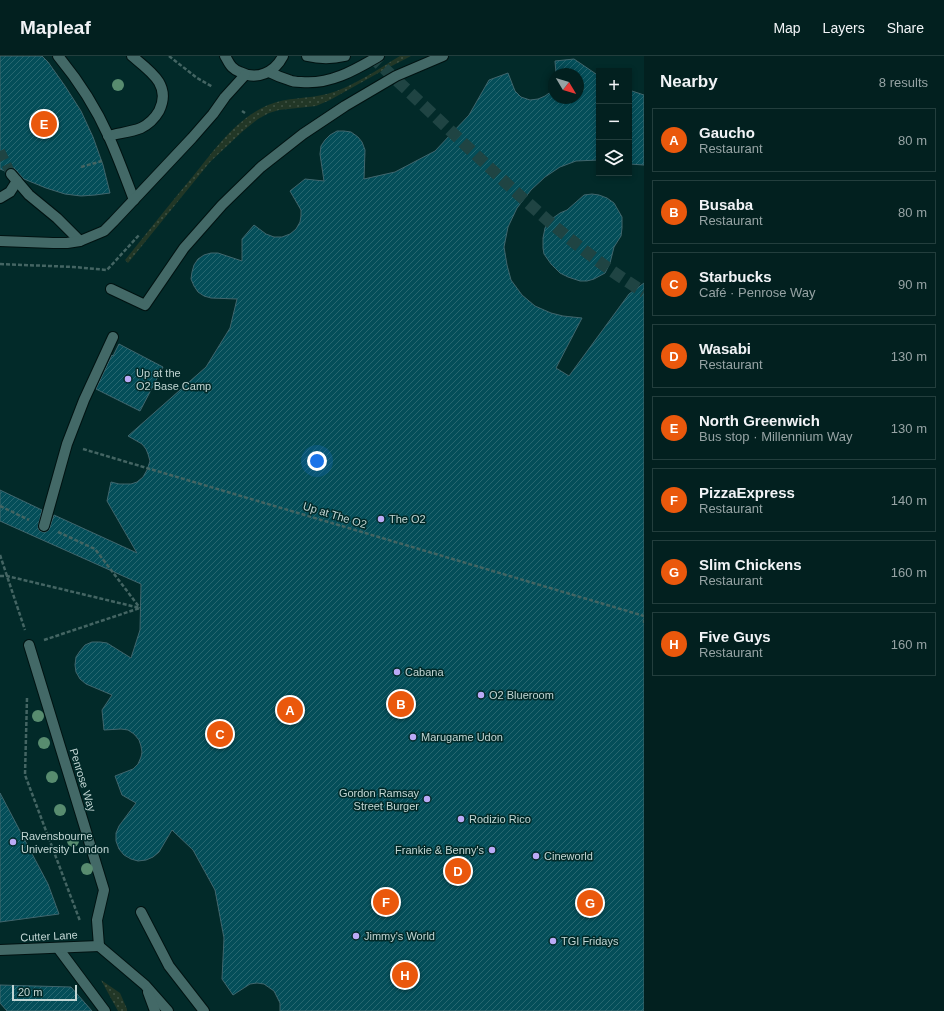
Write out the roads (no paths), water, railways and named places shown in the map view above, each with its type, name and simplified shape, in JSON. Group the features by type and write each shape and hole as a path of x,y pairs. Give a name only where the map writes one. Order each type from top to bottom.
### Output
{"street":[{"path":"58,56 71,72 93,106 108,136 134,200"},
{"path":"108,136 142,127 157,115 161,107 163,98 162,88 157,78 132,56"},
{"path":"225,56 233,68 244,74 257,76 269,72 277,66 283,56"},
{"path":"307,56 321,58 336,58 345,56"},
{"path":"269,72 290,81 306,83 325,81 340,76 379,56"},
{"path":"111,289 145,305 184,248 222,205 261,167 344,106 396,76 443,56"},
{"path":"0,241 67,243 80,241 104,231 192,138 244,74"},
{"path":"0,198 10,192 14,177 29,195 57,218 80,241"},
{"path":"44,526 67,444 84,400 112,337"},
{"name":"Penrose Way","path":"29,645 104,890 97,920 94,946"},
{"path":"141,912 169,966 204,1011"},
{"path":"94,946 145,985 168,1011"},
{"name":"Cutter Lane","path":"0,950 94,946"},
{"path":"58,948 106,1011"},
{"path":"145,985 155,1011"}],"tunnel":[{"path":"371,56 556,228 599,262 644,292"},
{"path":"0,151 11,174"}],"place":[{"name":"North Greenwich","path":"44,124"},
{"name":"Up at the O2 Base Camp","path":"128,379"},
{"name":"The O2","path":"381,519"},
{"name":"Cabana","path":"397,672"},
{"name":"O2 Blueroom","path":"481,695"},
{"name":"Busaba","path":"401,704"},
{"name":"Gaucho","path":"290,710"},
{"name":"Starbucks","path":"220,734"},
{"name":"Marugame Udon","path":"413,737"},
{"name":"Gordon Ramsay Street Burger","path":"427,799"},
{"name":"Rodizio Rico","path":"461,819"},
{"name":"Ravensbourne University London","path":"13,842"},
{"name":"Frankie & Benny's","path":"492,850"},
{"name":"Cineworld","path":"536,856"},
{"name":"Wasabi","path":"458,871"},
{"name":"PizzaExpress","path":"386,902"},
{"name":"Slim Chickens","path":"590,903"},
{"name":"Jimmy's World","path":"356,936"},
{"name":"TGI Fridays","path":"553,941"},
{"name":"Five Guys","path":"405,975"}]}
